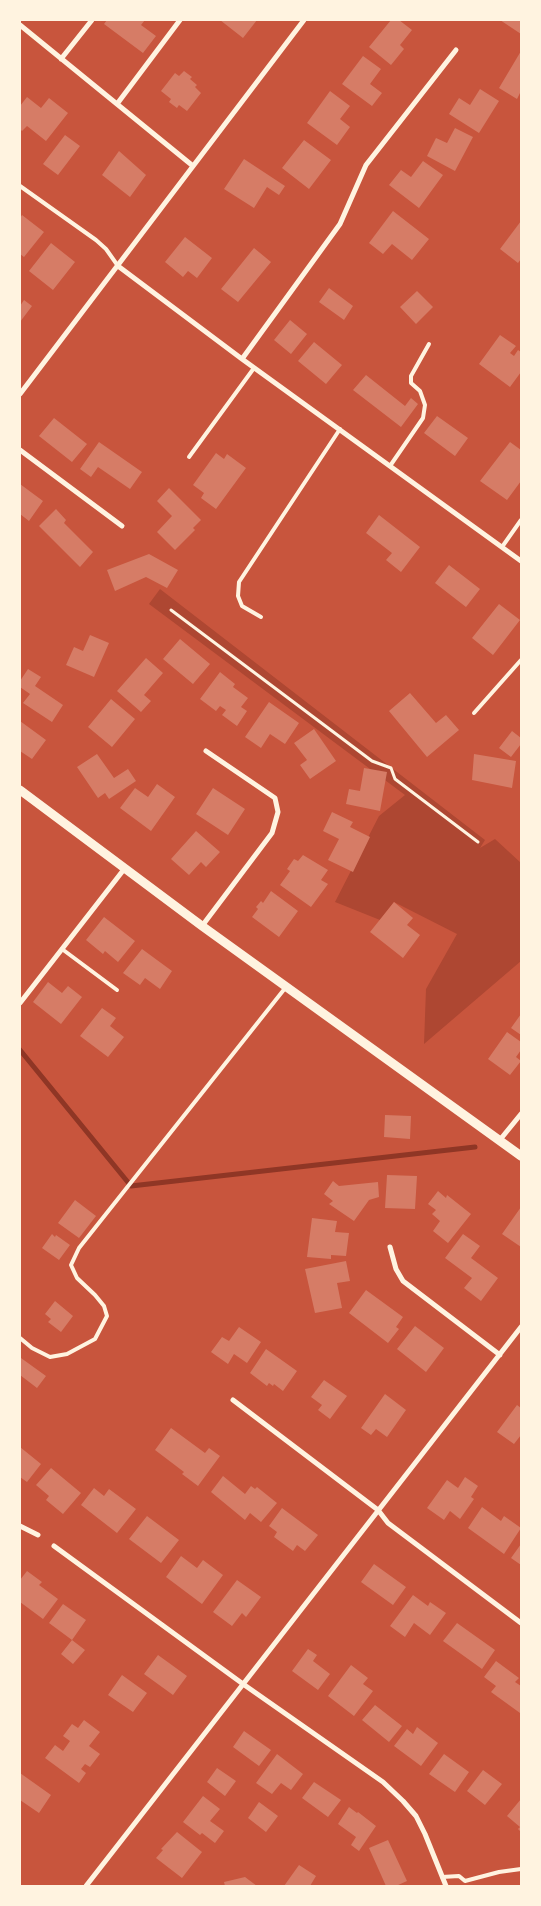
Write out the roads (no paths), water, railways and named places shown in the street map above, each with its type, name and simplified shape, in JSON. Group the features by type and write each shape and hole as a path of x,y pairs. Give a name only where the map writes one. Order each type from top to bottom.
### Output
{"street":[{"path":"62,59 92,20"},
{"path":"117,104 180,20"},
{"path":"20,394 304,20"},
{"path":"20,25 193,166"},
{"path":"242,358 340,224 366,165 456,50"},
{"path":"118,266 254,368 521,560"},
{"path":"20,450 122,526"},
{"path":"202,926 272,833 278,812 275,798 206,751"},
{"path":"20,790 202,926 521,1156"},
{"path":"20,1003 125,868"},
{"path":"499,1141 521,1114"},
{"path":"390,1247 396,1269 403,1281 500,1355"},
{"path":"86,1886 521,1327"},
{"path":"233,1400 378,1510 388,1524 521,1622"},
{"path":"20,1526 38,1536"},
{"path":"54,1546 243,1684 383,1782 416,1816 426,1834 446,1886"}],"lane":[{"path":"20,186 106,248 118,266"},
{"path":"390,466 422,418 425,405 420,391 411,383 410,376 429,344"},
{"path":"190,457 254,368"},
{"path":"261,617 242,606 238,596 239,582 340,429"},
{"path":"502,547 521,520"},
{"path":"474,713 521,660"},
{"path":"62,949 117,990"},
{"path":"20,1338 32,1348 50,1357 67,1354 95,1338 107,1316 104,1306 77,1278 71,1265 79,1248 286,987"},
{"path":"442,1877 459,1876 465,1881 499,1872 521,1869"}],"waterway":[{"path":"20,1050 131,1186 475,1147"}]}
